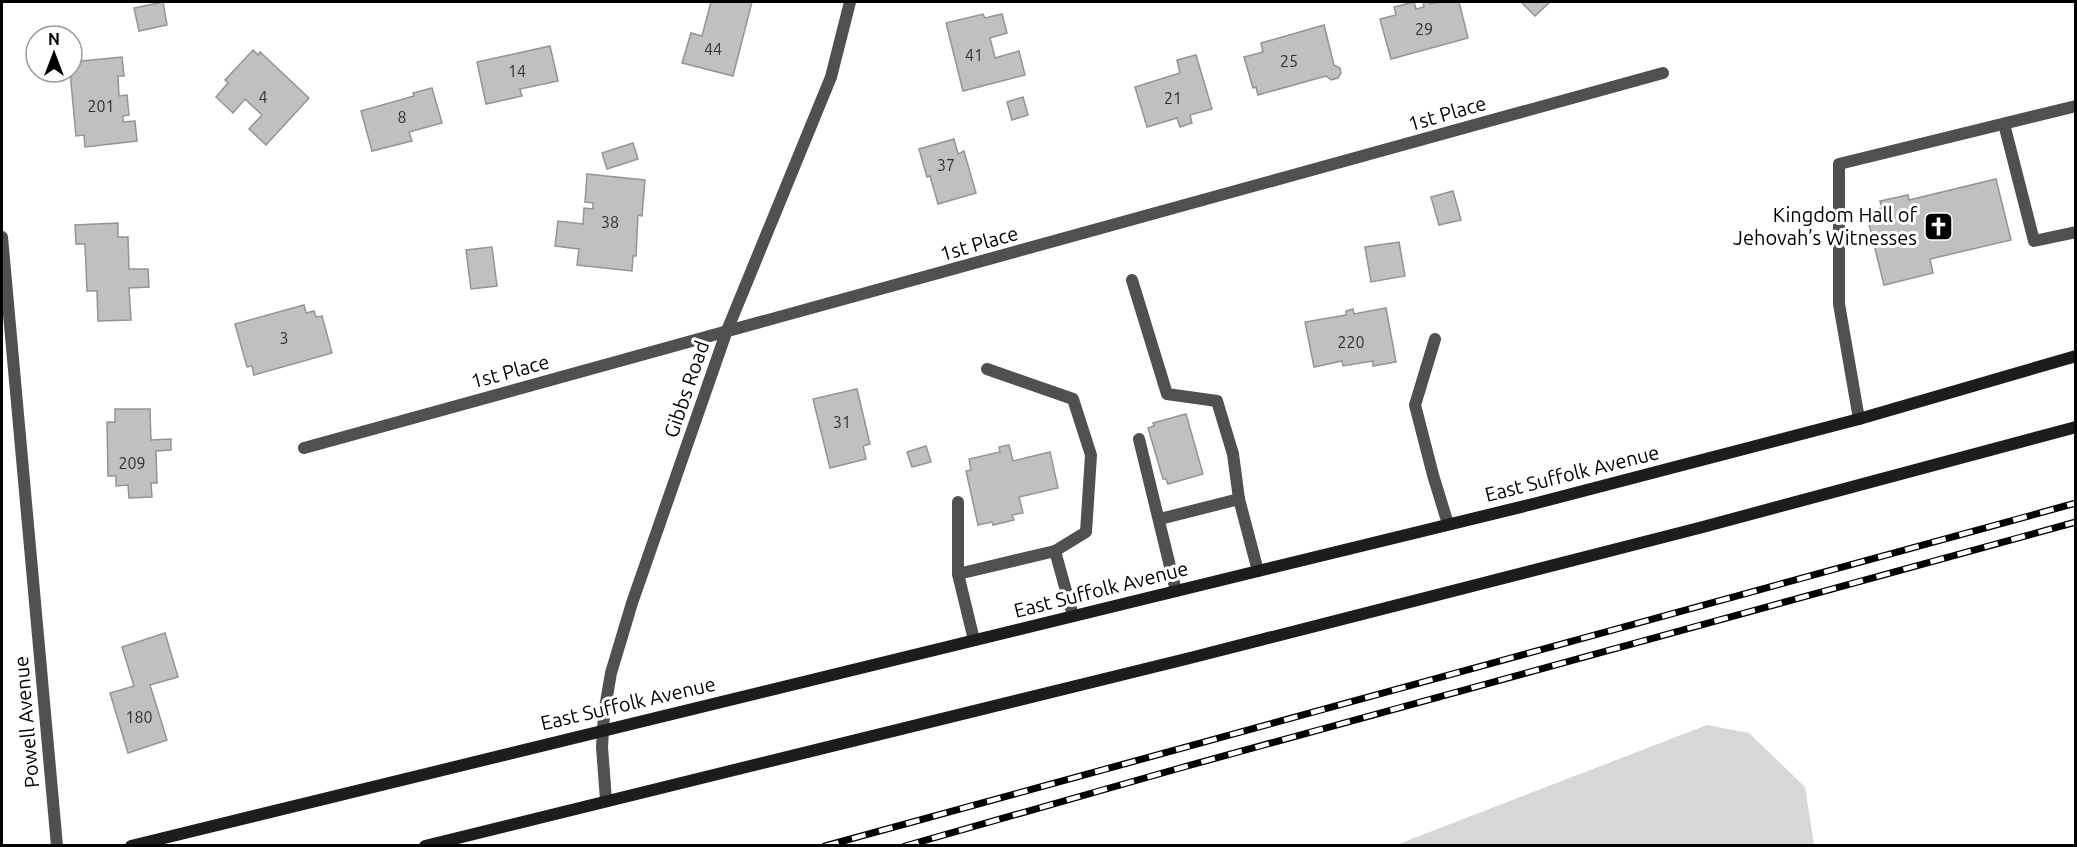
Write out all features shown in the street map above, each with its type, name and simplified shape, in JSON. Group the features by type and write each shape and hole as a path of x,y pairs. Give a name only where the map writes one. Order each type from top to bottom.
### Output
{"main road":[{"name":"East Suffolk Avenue","path":"131,846 1448,524 1859,418 2076,356"},
{"path":"425,846 1246,644 1699,528 2076,428"}],"street":[{"name":"Gibbs Road","path":"606,801 602,775 602,730 610,673 726,333 831,77 850,2"},
{"name":"1st Place","path":"304,448 1663,73"},
{"path":"1859,418 1839,304 1839,164 2076,106"},
{"path":"2004,124 2034,241 2076,232"},
{"name":"Powell Avenue","path":"2,237 57,846"},
{"path":"1132,280 1167,394 1217,401 1233,454 1239,499 1258,571"},
{"path":"1435,339 1415,405 1448,524"},
{"path":"958,574 1055,551 1086,532 1091,455 1073,399 987,369"},
{"path":"1139,439 1176,591"},
{"path":"1160,519 1239,499"},
{"path":"958,502 958,574 974,640"},
{"path":"1055,551 1073,616"}],"shaded area":[{"path":"1707,725 1749,733 1805,787 1814,845 1396,845"}],"building":[{"path":"163,2 167,25 139,31 134,8"},
{"path":"711,2 752,2 733,76 682,63 691,33 702,36"},
{"path":"1414,2 1416,9 1424,7 1423,2 1430,4 1459,2 1468,38 1391,59 1380,19 1396,15 1394,7"},
{"path":"1521,2 1550,2 1535,16"},
{"path":"983,14 985,18 1002,14 1007,33 990,38 995,58 1019,51 1025,75 963,91 946,23"},
{"path":"1324,25 1334,65 1340,68 1341,73 1338,78 1331,80 1326,76 1258,95 1256,87 1253,88 1244,57 1263,52 1261,43"},
{"path":"550,46 558,81 520,89 522,96 486,104 477,62"},
{"path":"253,50 258,55 260,52 309,98 266,145 249,129 262,115 245,99 233,113 216,97 228,83 225,80"},
{"path":"1196,55 1212,109 1190,115 1192,123 1180,127 1177,118 1147,127 1135,87 1180,73 1177,60"},
{"path":"122,57 124,76 118,76 119,96 127,95 129,115 123,116 123,122 135,121 137,141 85,147 84,135 76,136 71,84 84,84 84,61"},
{"path":"432,88 442,123 409,132 412,141 372,151 361,111 414,96 413,93"},
{"path":"1023,97 1028,115 1012,120 1007,102"},
{"path":"954,139 958,154 964,151 976,193 938,204 919,149"},
{"path":"633,143 638,159 607,169 602,153"},
{"path":"587,174 645,180 642,216 638,215 636,256 633,256 632,271 577,265 579,249 555,246 558,221 583,224 584,208 593,209 593,203 585,202"},
{"name":"Kingdom Hall of Jehovah’s Witnesses","path":"1996,179 2011,240 1930,259 1933,273 1884,285 1866,212 1882,208 1880,201 1908,195 1909,200"},
{"path":"1453,191 1461,220 1439,225 1431,197"},
{"path":"118,223 118,237 128,237 129,269 148,269 149,287 129,288 131,320 98,321 97,291 87,291 85,244 76,244 75,225"},
{"path":"1399,242 1405,276 1371,282 1365,247"},
{"path":"492,247 497,286 471,289 466,250"},
{"path":"304,305 306,313 314,311 316,317 322,316 332,353 254,375 252,366 247,367 235,324"},
{"path":"1386,308 1396,362 1373,366 1373,361 1343,366 1342,361 1314,367 1305,322 1346,315 1346,311 1353,309 1354,314"},
{"path":"857,389 870,444 863,446 866,459 830,468 813,399"},
{"path":"115,409 150,409 151,440 171,439 171,450 156,451 157,483 151,483 152,497 129,498 128,485 116,486 116,476 108,476 107,422 115,422"},
{"path":"1186,414 1203,474 1168,484 1166,479 1163,479 1148,428 1154,426 1153,423"},
{"path":"1009,445 1013,461 1050,452 1058,488 1019,497 1023,513 1012,515 1014,520 993,525 992,522 978,525 966,471 971,470 969,459 1000,452 999,447"},
{"path":"926,446 931,462 912,467 907,452"},
{"path":"165,633 178,677 150,685 167,740 128,753 110,693 134,686 122,647"}],"railway":[{"path":"825,846 2076,503"},
{"path":"905,846 1180,768 2076,522"}],"place":[{"name":"Kingdom Hall of Jehovah’s Witnesses","path":"1938,226"}]}
